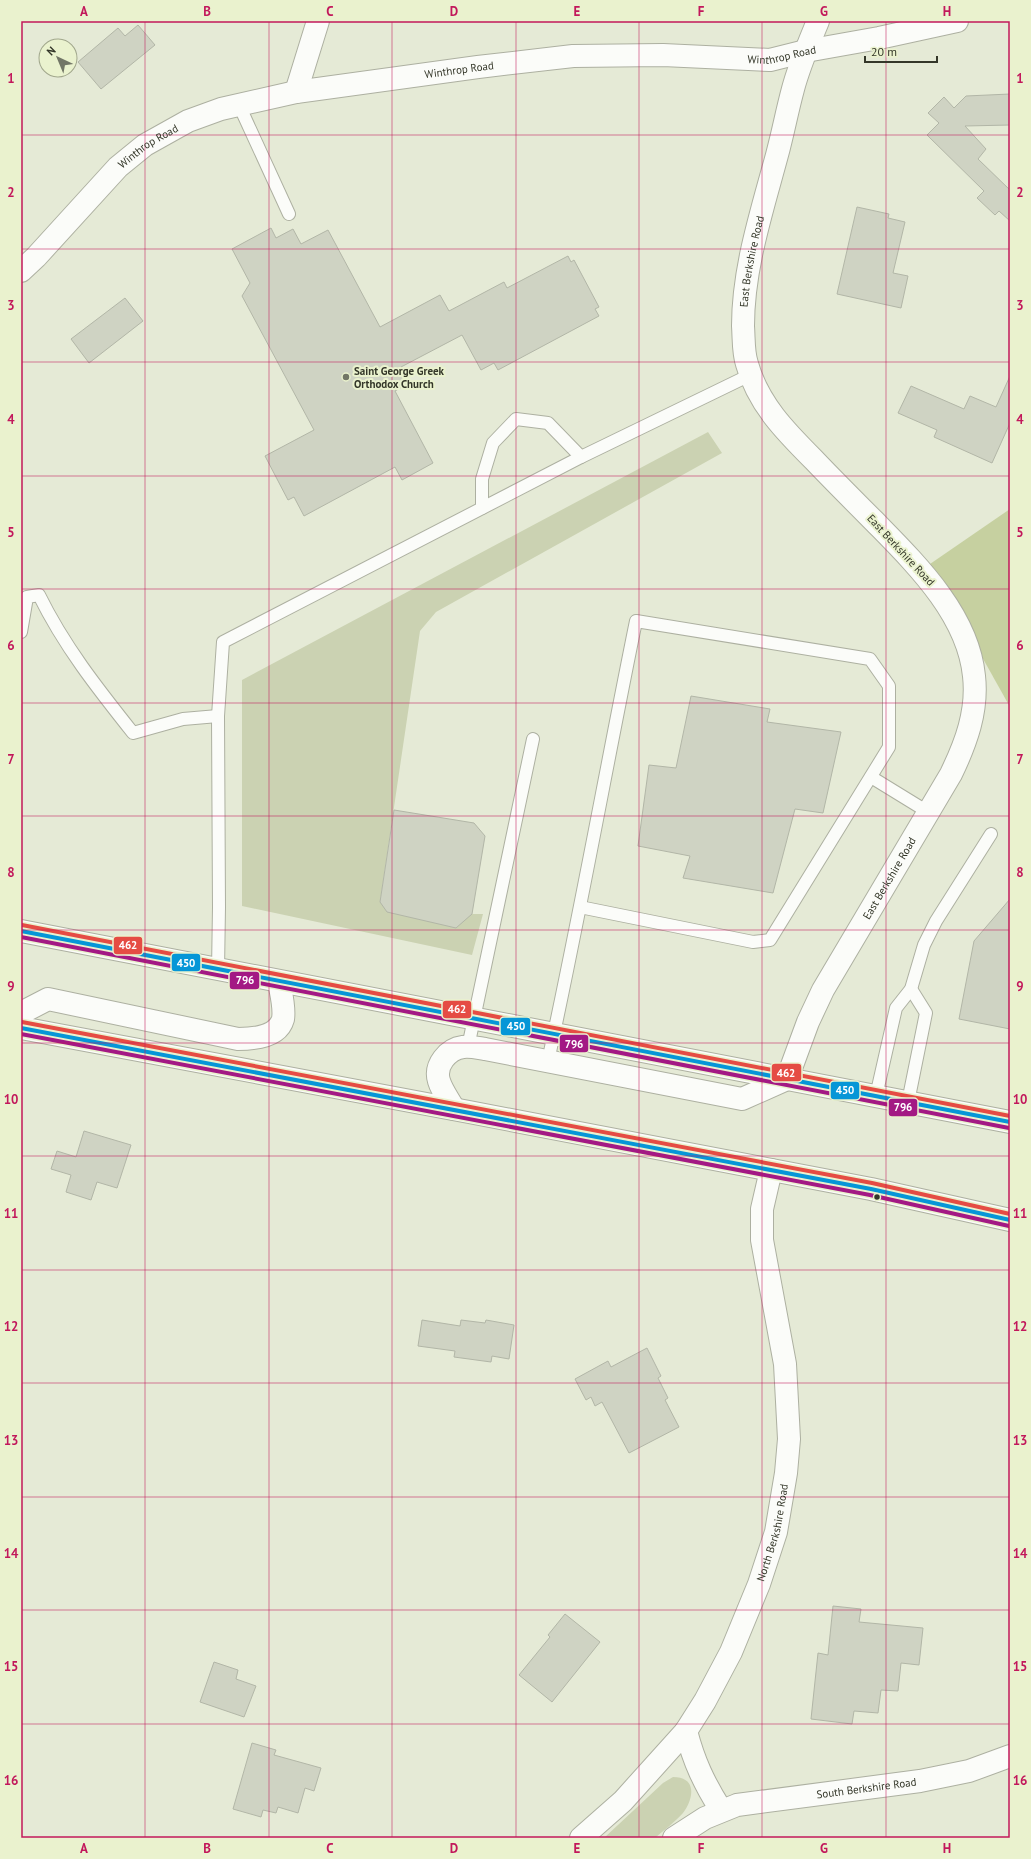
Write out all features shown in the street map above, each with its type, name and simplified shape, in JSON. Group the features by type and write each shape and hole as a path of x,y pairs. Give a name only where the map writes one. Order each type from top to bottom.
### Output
{"street":[{"path":"296,92 318,21"},
{"name":"East Berkshire Road","path":"787,1079 808,1022 823,990 951,774 963,748 975,699 974,676 969,650 948,607 924,573 785,429 763,402 750,375 744,346 745,289 756,232 793,88 818,21"},
{"name":"Winthrop Road","path":"21,271 41,252 118,167 136,152 158,136 188,121 238,105 296,92 478,66 573,56 663,55 759,61 782,58 806,51 886,37 957,21"},
{"path":"21,932 1010,1122"},
{"path":"21,1013 48,999 238,1039 251,1039 273,1032 281,1023 283,1011 279,982"},
{"path":"21,1028 871,1189 999,1215 1010,1220"},
{"path":"454,1109 439,1081 439,1066 452,1051 468,1047 742,1099 787,1079"},
{"name":"North Berkshire Road","path":"581,1838 623,1801 686,1731 705,1701 731,1652 769,1558 782,1506 789,1439 787,1389 781,1340 764,1254 761,1224 762,1209 771,1170"},
{"path":"686,1731 692,1757 699,1773 721,1810"},
{"name":"South Berkshire Road","path":"674,1838 704,1818 721,1810 738,1805 920,1781 969,1771 1010,1756"}],"lane":[{"path":"238,105 289,214"},
{"path":"218,970 218,716 223,642 581,456 750,375"},
{"path":"482,508 482,479 493,443 516,419 548,423 581,456"},
{"path":"21,632 28,597 39,595 52,623 93,683 133,733 183,719 218,716"},
{"path":"548,1061 636,621 870,659 889,686 889,747 770,940 753,942 580,907"},
{"path":"468,1047 533,739"},
{"path":"871,777 928,812"},
{"path":"876,1096 896,1008 911,989 924,945 936,921 991,834"},
{"path":"908,1102 926,1013 911,989"}],"green space":[{"path":"708,432 722,453 436,612 420,631 380,902 472,914 483,914 472,955 242,906 242,680"},
{"path":"1010,509 1010,707 930,564"},
{"path":"673,1777 681,1778 690,1784 691,1795 687,1807 673,1823 655,1838 604,1838 663,1783"}],"building":[{"path":"138,25 155,45 101,89 78,62 118,28 125,36"},
{"path":"1010,94 1010,125 965,126 986,149 978,159 1010,190 1010,221 999,211 995,215 977,198 984,191 927,135 939,123 928,113 944,97 954,108 966,96"},
{"path":"857,207 889,214 888,218 905,222 893,273 908,276 901,308 837,294"},
{"name":"Saint George Greek Orthodox Church","path":"271,228 276,238 293,229 301,244 328,230 380,327 440,295 449,311 504,282 507,288 568,256 571,262 574,260 599,307 595,309 599,316 498,370 494,363 481,370 462,335 401,367 409,383 395,391 433,463 402,480 395,467 304,516 294,497 288,500 265,456 314,430 242,296 250,283 232,249"},
{"path":"125,298 143,321 89,363 71,339"},
{"path":"1010,376 1010,423 992,463 934,437 937,430 898,413 911,386 964,409 970,396 996,407"},
{"path":"691,696 770,709 767,722 841,732 823,813 795,809 773,893 683,878 690,856 638,846 649,765 676,768"},
{"path":"394,810 474,823 485,836 472,914 456,928 387,912 380,902"},
{"path":"1010,899 1010,1029 959,1019 974,941"},
{"path":"84,1131 131,1145 117,1188 97,1182 91,1200 66,1192 71,1175 51,1169 57,1151 76,1157"},
{"path":"422,1320 460,1326 461,1320 485,1323 486,1320 514,1325 509,1359 492,1356 491,1362 454,1357 455,1351 418,1346"},
{"path":"647,1348 661,1376 658,1378 668,1398 665,1400 679,1427 629,1453 602,1402 595,1406 591,1397 586,1400 575,1379 608,1361 611,1367"},
{"path":"833,1606 861,1609 859,1622 923,1628 919,1665 901,1663 898,1691 881,1690 878,1713 854,1711 852,1724 811,1719 818,1653 828,1655"},
{"path":"565,1614 600,1642 552,1702 519,1675 550,1637 548,1635"},
{"path":"214,1662 238,1670 236,1679 256,1686 244,1717 200,1702"},
{"path":"252,1743 276,1750 274,1755 321,1768 314,1791 305,1788 298,1813 278,1807 276,1813 263,1810 261,1817 233,1809"}],"transit line":[{"name":"462","path":"22,925 1010,1116"},
{"name":"450","path":"21,931 1010,1122"},
{"name":"796","path":"21,937 1009,1128"},
{"name":"462","path":"22,1022 872,1183 1010,1214"},
{"name":"450","path":"21,1028 871,1189 1010,1220"},
{"name":"796","path":"21,1034 870,1195 1009,1226"}],"place":[{"name":"Saint George Greek Orthodox Church","path":"346,377"}]}
